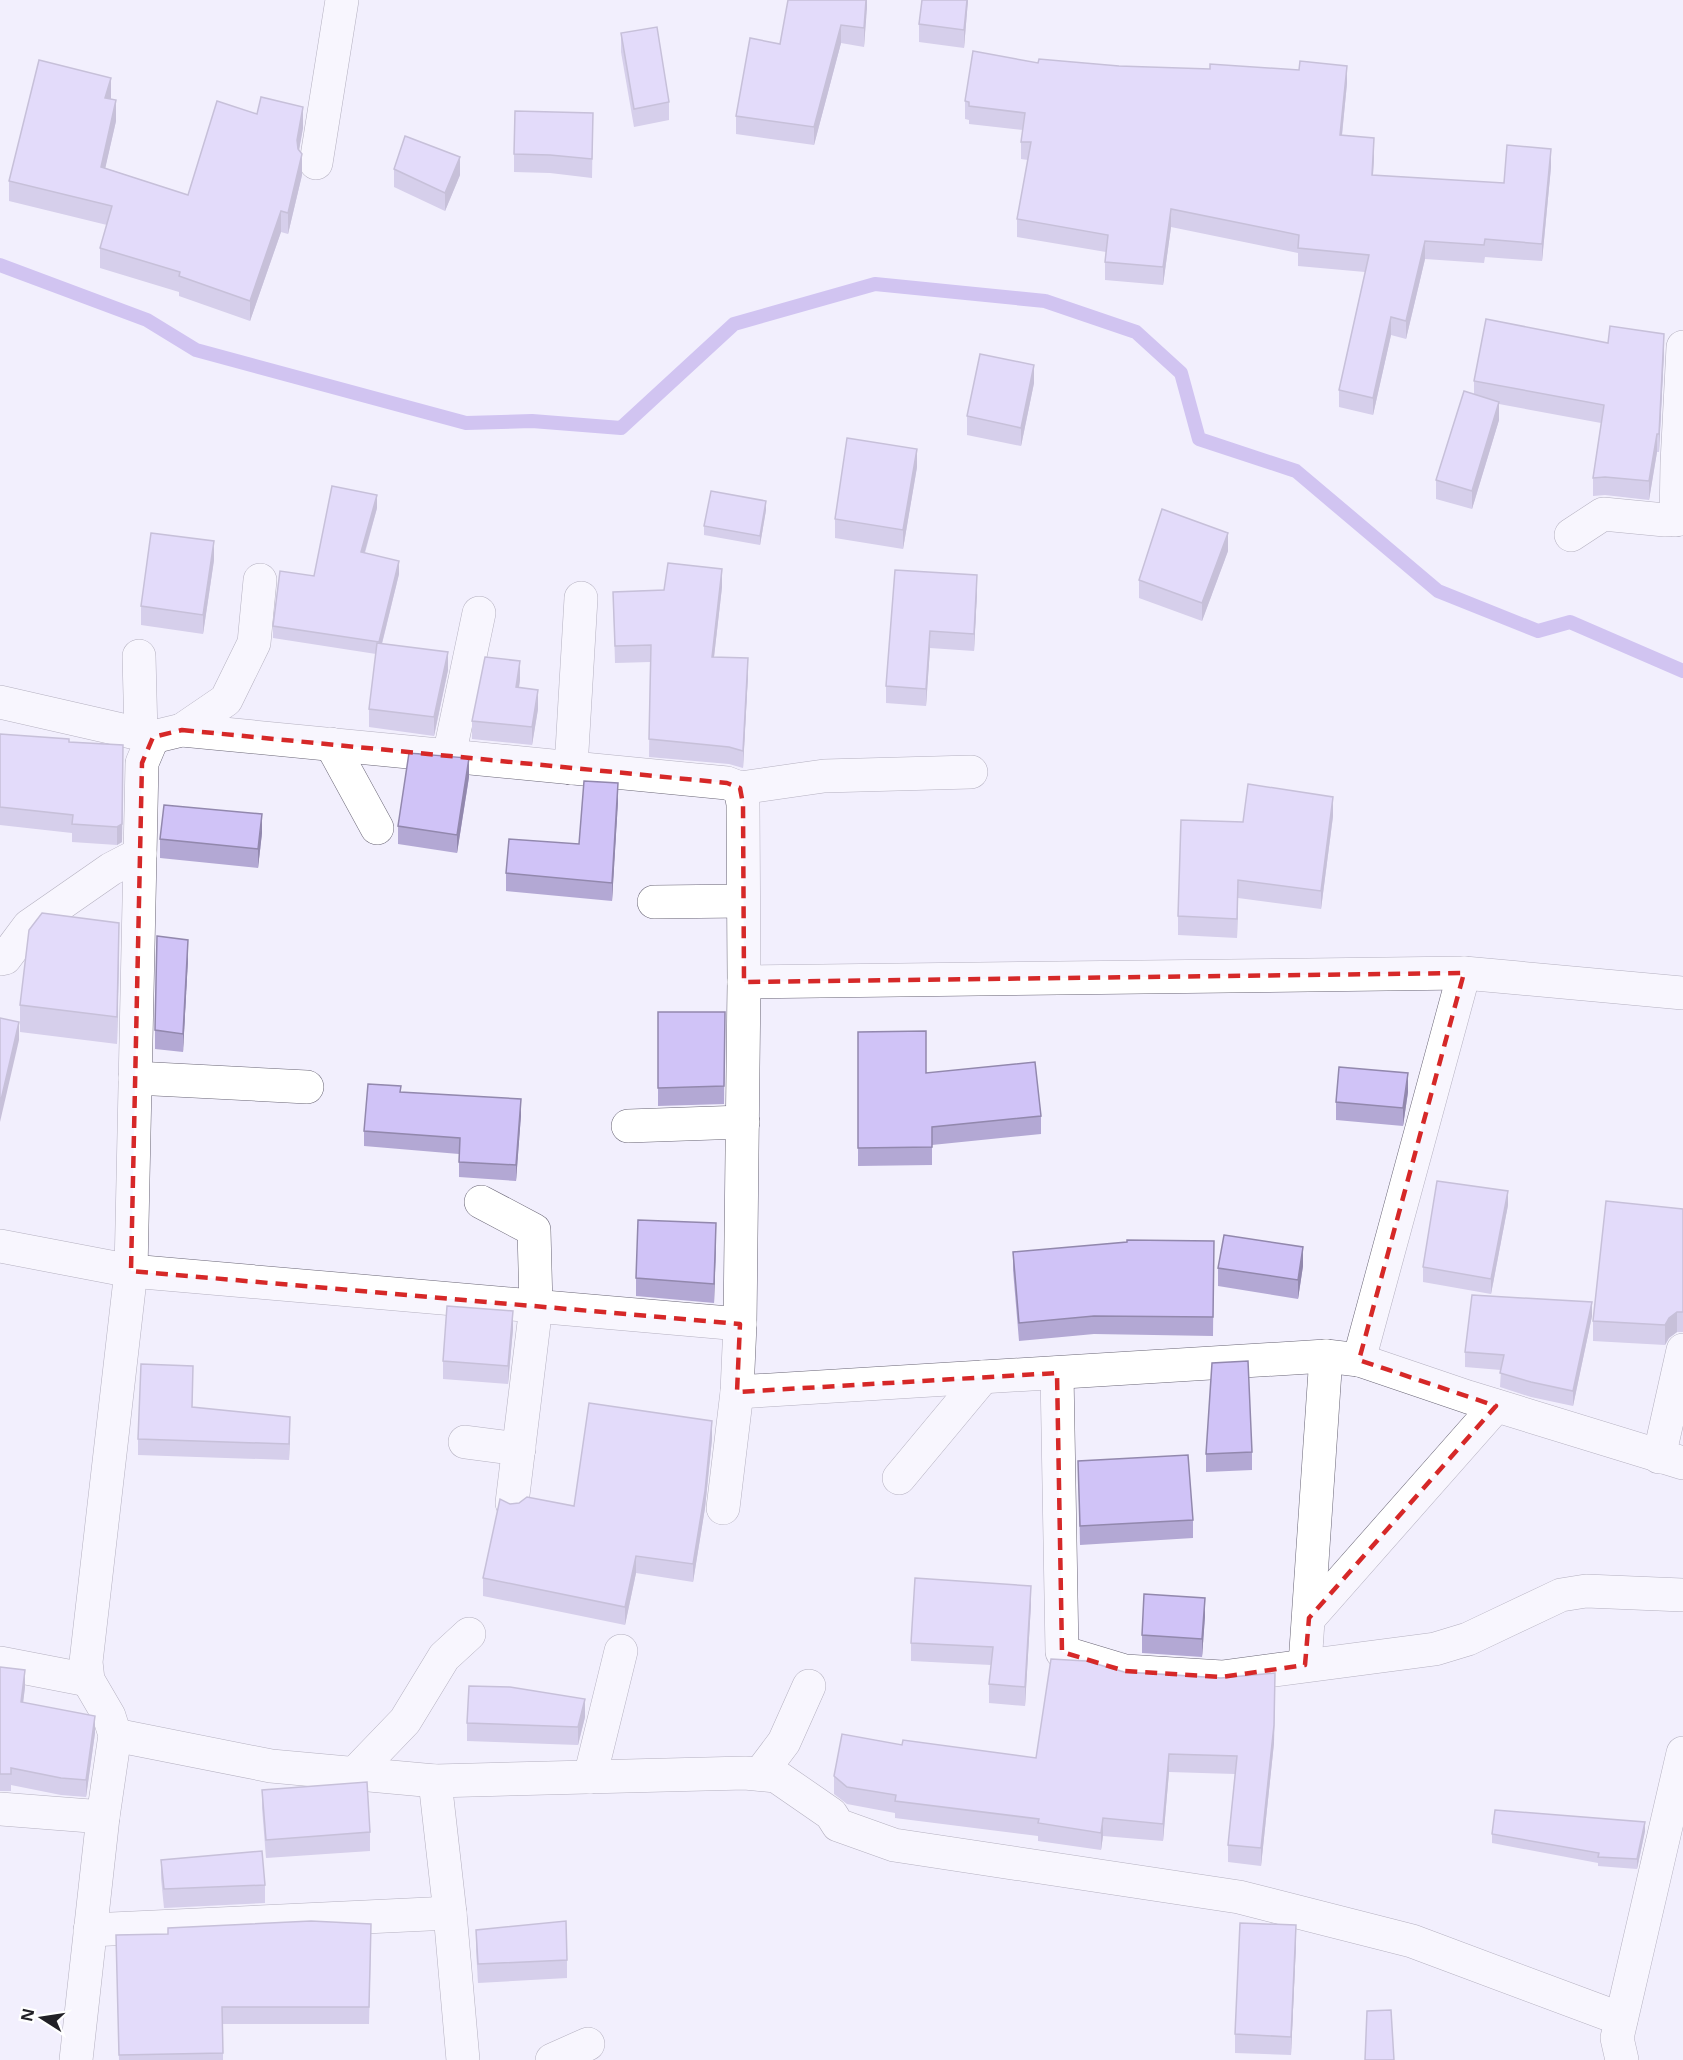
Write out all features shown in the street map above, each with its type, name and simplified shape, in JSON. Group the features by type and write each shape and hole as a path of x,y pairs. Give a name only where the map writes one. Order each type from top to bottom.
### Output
{"street":[{"path":"316,163 342,0"},
{"path":"1571,535 1603,514 1680,519 1677,463 1683,347"},
{"path":"76,2060 103,1817 115,1735 109,1716 88,1680 86,1662 131,1271 142,763 158,734 226,700 254,643 260,580"},
{"path":"571,768 581,598"},
{"path":"449,756 479,613"},
{"path":"139,656 158,734"},
{"path":"0,702 158,734 331,744 727,783 740,788 824,776 971,771"},
{"path":"331,744 377,828"},
{"path":"723,1508 737,1392 740,1324 744,982 743,804 740,788"},
{"path":"0,959 5,958 28,926 111,869 140,854"},
{"path":"654,902 743,901"},
{"path":"744,982 1464,973 1683,993"},
{"path":"1359,1360 1464,973"},
{"path":"135,1078 307,1087"},
{"path":"628,1126 743,1122"},
{"path":"481,1202 534,1230 536,1306 512,1503"},
{"path":"0,1246 131,1271 740,1324"},
{"path":"737,1392 1326,1356 1359,1360 1496,1406 1671,1460 1683,1350"},
{"path":"1305,1665 1326,1356"},
{"path":"1057,1373 1062,1652 1125,1671 1222,1677 1435,1649 1468,1639 1561,1595 1586,1591 1683,1595"},
{"path":"899,1478 983,1377"},
{"path":"1309,1618 1496,1406"},
{"path":"465,1442 519,1449"},
{"path":"355,1773 405,1721 444,1657 469,1634"},
{"path":"590,1777 621,1651"},
{"path":"0,1663 88,1680"},
{"path":"760,1774 784,1742 808,1686"},
{"path":"115,1735 271,1766 435,1781 746,1773 776,1776 831,1814 838,1825 894,1845 1239,1897 1412,1941 1621,2019"},
{"path":"1621,2060 1617,2038 1683,1753"},
{"path":"435,1781 450,1913 462,2060"},
{"path":"0,1809 103,1817"},
{"path":"90,1930 450,1913"},
{"path":"552,2060 588,2044"}],"highlighted area":[{"path":"182,730 727,783 740,788 743,804 744,982 1464,973 1359,1360 1496,1406 1309,1618 1305,1665 1222,1677 1125,1671 1062,1652 1057,1373 737,1392 740,1324 131,1271 142,763 153,737"}],"building":[{"path":"788,0 866,0 864,28 841,25 814,127 736,116 750,38 780,44"},
{"path":"922,0 967,0 964,30 919,24"},
{"path":"657,27 669,102 634,109 621,33"},
{"path":"973,51 1038,63 1039,59 1119,66 1210,69 1210,64 1299,70 1300,61 1347,66 1340,135 1374,138 1372,175 1504,183 1507,145 1551,149 1542,244 1485,239 1484,245 1425,241 1406,321 1391,317 1373,398 1339,390 1369,255 1298,248 1299,235 1171,209 1163,267 1105,262 1108,235 1017,219 1031,142 1021,142 1025,113 969,106 969,102 965,101"},
{"path":"39,60 111,78 105,98 116,100 101,167 188,195 217,101 257,114 261,97 303,107 297,140 298,149 302,154 288,213 281,211 250,301 179,276 180,272 100,248 112,206 9,181"},
{"path":"515,111 593,113 592,159 514,154"},
{"path":"405,136 460,157 445,193 394,169"},
{"path":"1486,319 1608,343 1610,326 1664,334 1659,434 1657,434 1649,481 1593,478 1604,405 1474,381"},
{"path":"980,354 1034,365 1021,428 967,416"},
{"path":"1464,391 1499,402 1472,491 1436,480"},
{"path":"847,438 917,449 903,530 835,519"},
{"path":"332,486 377,495 361,552 399,561 379,642 273,626 280,571 314,576"},
{"path":"711,491 766,501 760,536 704,526"},
{"path":"1162,509 1228,533 1202,603 1139,580"},
{"path":"151,533 214,541 203,615 141,606"},
{"path":"668,563 722,569 712,657 748,658 743,751 729,747 649,739 651,645 615,646 613,592 664,590"},
{"path":"895,570 977,575 974,634 930,631 926,689 886,686"},
{"path":"377,643 448,652 434,717 369,709"},
{"path":"485,657 520,661 516,687 538,690 532,727 472,721"},
{"path":"0,734 69,739 69,742 123,745 122,824 117,827 72,824 73,815 0,807"},
{"path":"409,753 469,758 457,835 398,826"},
{"path":"584,781 618,783 612,883 506,873 509,839 579,844"},
{"path":"1248,784 1333,797 1321,891 1238,880 1237,919 1178,916 1181,820 1243,822"},
{"path":"164,805 262,814 258,849 160,839"},
{"path":"42,913 119,923 117,1017 20,1005 29,930"},
{"path":"157,936 188,940 183,1034 155,1030"},
{"path":"658,1012 725,1012 724,1086 658,1088"},
{"path":"0,1018 19,1022 0,1104"},
{"path":"926,1031 926,1073 1035,1062 1041,1116 932,1127 932,1147 858,1148 858,1032"},
{"path":"1339,1067 1408,1073 1403,1108 1336,1102"},
{"path":"368,1084 401,1086 400,1092 521,1099 516,1165 459,1162 460,1138 364,1131"},
{"path":"1437,1181 1508,1191 1491,1279 1423,1267"},
{"path":"1606,1201 1683,1209 1683,1312 1677,1312 1669,1318 1665,1325 1593,1321"},
{"path":"638,1220 716,1223 714,1284 636,1278"},
{"path":"1224,1235 1303,1247 1298,1280 1218,1268"},
{"path":"1127,1240 1214,1241 1213,1317 1094,1316 1019,1323 1013,1252 1127,1242"},
{"path":"1472,1295 1592,1302 1573,1391 1500,1373 1504,1355 1465,1352"},
{"path":"447,1306 513,1311 508,1366 443,1361"},
{"path":"1248,1361 1252,1452 1206,1454 1212,1363"},
{"path":"141,1364 193,1366 192,1407 290,1417 289,1444 138,1439"},
{"path":"589,1403 712,1421 705,1491 693,1564 636,1556 625,1607 483,1578 500,1499 510,1504 519,1503 527,1497 574,1506"},
{"path":"1188,1455 1193,1520 1080,1526 1078,1461"},
{"path":"915,1578 1031,1586 1025,1687 989,1684 993,1647 911,1643"},
{"path":"1144,1594 1205,1598 1202,1639 1142,1635"},
{"path":"1051,1659 1086,1661 1124,1672 1221,1678 1275,1673 1274,1725 1261,1848 1228,1845 1237,1756 1169,1754 1163,1824 1103,1818 1101,1833 1038,1823 1039,1819 895,1801 896,1795 847,1787 834,1776 842,1734 902,1745 903,1740 1036,1758"},
{"path":"0,1667 25,1670 21,1702 95,1716 86,1780 61,1778 11,1768 11,1774 0,1774"},
{"path":"469,1686 510,1687 585,1699 578,1727 467,1723"},
{"path":"367,1782 370,1832 266,1840 262,1790"},
{"path":"1495,1810 1645,1822 1637,1859 1598,1857 1599,1853 1492,1834"},
{"path":"262,1851 265,1885 164,1889 161,1860"},
{"path":"311,1921 371,1924 369,2007 222,2007 223,2053 119,2055 116,1935 168,1934 168,1928"},
{"path":"566,1921 567,1960 478,1964 476,1930"},
{"path":"1240,1923 1296,1925 1291,2037 1235,2034"},
{"path":"1391,2010 1394,2060 1365,2060 1367,2011"}],"waterway":[{"path":"0,265 147,320 196,350 466,423 532,421 621,428 734,324 875,284 1045,301 1136,332 1181,373 1199,439 1296,471 1438,591 1538,631 1570,622 1683,671"}]}
